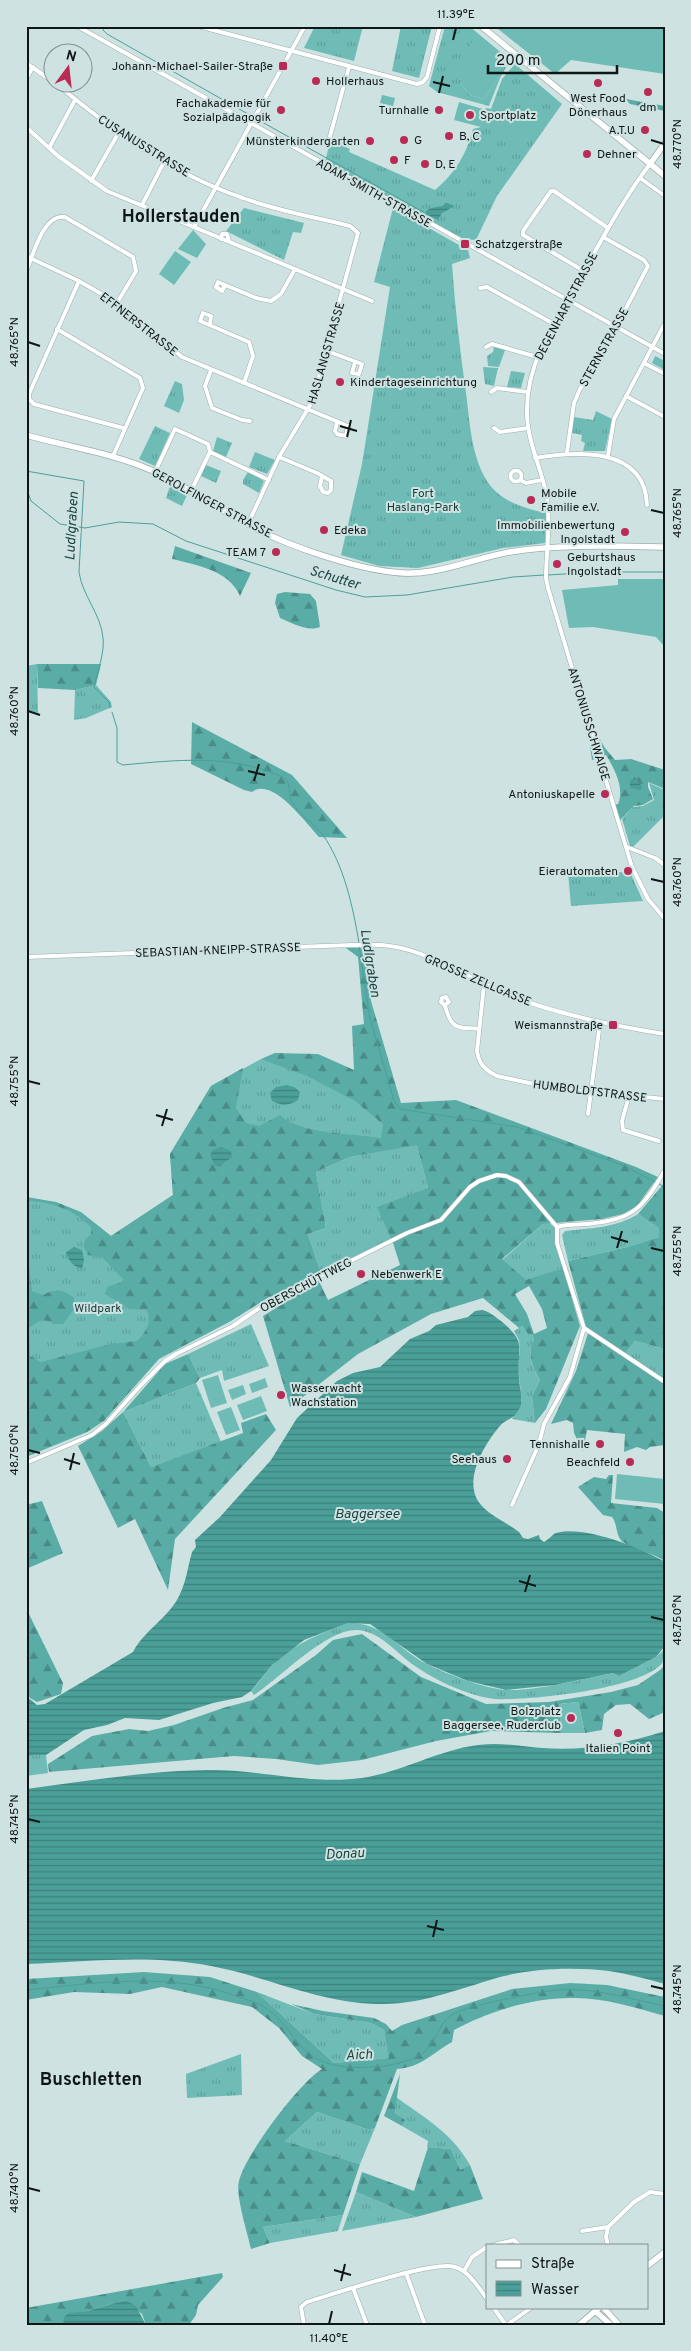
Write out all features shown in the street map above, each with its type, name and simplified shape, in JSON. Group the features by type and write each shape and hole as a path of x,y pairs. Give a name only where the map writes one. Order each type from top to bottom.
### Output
{"street":[{"name":"ADAM-SMITH-STRASSE","path":"77,26 567,302 665,354"},
{"path":"198,26 406,82 420,84 427,77 440,26"},
{"path":"194,227 305,26"},
{"path":"481,26 665,176"},
{"name":"CUSANUSSTRASSE","path":"26,63 42,74"},
{"path":"26,78 33,67"},
{"path":"329,140 349,67"},
{"name":"CUSANUSSTRASSE","path":"65,92 119,132 164,162 215,187 271,207 356,229"},
{"path":"49,148 75,100"},
{"path":"26,127 49,148 107,191 222,239 222,234 227,234 229,241 372,301"},
{"path":"91,181 119,132"},
{"path":"650,164 665,144"},
{"path":"142,205 164,162"},
{"name":"DEGENHARTSTRASSE","path":"548,549 548,509 528,428 528,392 537,357 608,228 650,164"},
{"path":"640,178 665,196"},
{"path":"584,271 523,236 523,231 551,191 554,191 608,228"},
{"path":"26,272 49,221 60,216 75,221 133,258 136,271 116,304"},
{"name":"HASLANGSTRASSE","path":"248,524 279,458 308,411 358,239 356,229"},
{"name":"STERNSTRASSE","path":"567,452 574,404 580,389 648,266 644,260 603,237"},
{"name":"EFFNERSTRASSE","path":"26,256 79,281 116,304 172,351 211,370 337,422"},
{"path":"225,285 256,298 270,301 281,294 295,269"},
{"path":"79,281 29,394 29,399 34,404 123,428"},
{"path":"480,288 488,287 554,324"},
{"path":"608,455 614,419 665,323"},
{"path":"210,324 249,342 253,356 244,383"},
{"path":"57,329 140,378 143,388 123,428 113,456"},
{"path":"486,346 492,344 537,357"},
{"path":"327,351 355,362"},
{"path":"644,363 665,374"},
{"path":"211,370 205,386 212,408 242,420 250,421"},
{"path":"491,392 497,388 528,392"},
{"path":"626,396 665,417"},
{"path":"494,428 500,432 528,428"},
{"path":"155,472 174,429 208,444 210,452 191,491"},
{"name":"GEROLFINGER STRASSE","path":"26,434 113,456 155,472 276,538 320,553 392,573 428,573 496,555 548,549 665,547"},
{"path":"210,452 269,480"},
{"path":"535,458 567,452 608,455 628,468 638,478 646,496 647,505"},
{"path":"279,458 322,476"},
{"path":"520,480 526,483 542,480"},
{"name":"ANTONIUSSCHWAIGE","path":"548,549 546,578 627,847 637,878 651,903 665,919"},
{"path":"627,847 655,858 665,865"},
{"name":"SEBASTIAN-KNEIPP-STRASSE","path":"26,957 352,945 391,946 408,950"},
{"name":"GROSSE ZELLGASSE","path":"408,950 484,985 542,1007 600,1023 665,1034"},
{"name":"HUMBOLDTSTRASSE","path":"484,985 476,1051 478,1060 489,1072 525,1083 665,1099"},
{"path":"446,1005 452,1024 480,1029"},
{"path":"588,1114 600,1023"},
{"path":"629,1096 622,1121 622,1130 659,1142"},
{"path":"512,1505 539,1444 544,1424 570,1377 584,1328 557,1243 557,1227 623,1217 641,1207 665,1170"},
{"name":"OBERSCHÜTTWEG","path":"26,1463 92,1435 106,1424 165,1361 176,1354 233,1326 277,1298 407,1233 441,1220 470,1187 479,1181 497,1175 506,1176 519,1182 557,1227"},
{"path":"584,1328 665,1382"},
{"path":"582,2231 608,2227 644,2194 657,2192 665,2194"},
{"path":"606,2244 608,2227"},
{"path":"498,2244 514,2240 518,2244"},
{"path":"464,2271 472,2257 486,2248"},
{"path":"648,2265 665,2252"},
{"path":"304,2325 300,2312 301,2307 307,2302 353,2288 443,2266 464,2271 486,2298"},
{"path":"406,2274 424,2325"},
{"path":"353,2288 367,2325"},
{"path":"494,2308 504,2324 524,2310"},
{"path":"579,2325 599,2309"},
{"path":"599,2309 611,2325"},
{"path":"599,2309 619,2325"}],"green space":[{"path":"315,26 363,26 354,61 304,48"},
{"path":"401,26 432,26 419,78 392,71"},
{"path":"445,26 469,26 510,60 500,78 489,106 437,92 429,86","holes":["499,77 484,99 469,95 461,83"]},
{"path":"500,26 665,26 665,74 571,60 555,74 498,29"},
{"path":"477,41 493,50 503,65 499,77 484,99 469,95 461,83 462,69 471,43"},
{"path":"515,64 562,104 497,196 476,240 462,239 325,162 331,138 334,142 350,149 349,152 435,190 454,170 467,147 473,129 481,127 486,108 491,109 502,79"},
{"path":"382,95 395,98 393,106 380,103"},
{"path":"626,99 665,106 665,111 630,104"},
{"name":"Sportplatz","path":"459,102 486,110 481,127 454,120"},
{"path":"503,113 533,121 525,146 496,136"},
{"path":"244,208 304,223 301,233 293,232 284,260 226,231"},
{"name":"Fort Haslang-Park","path":"393,208 468,250 470,258 452,264 460,345 474,450 487,481 499,494 513,503 546,513 545,543 503,548 418,568 379,566 341,555 362,464 390,287 374,282"},
{"path":"193,230 206,244 197,258 178,249"},
{"path":"175,251 191,262 174,285 159,274"},
{"path":"494,346 505,350 499,367 488,366 487,356 493,352"},
{"path":"655,356 665,361 665,370 652,363"},
{"path":"483,367 498,368 494,386 485,384"},
{"path":"511,371 525,373 521,388 507,387"},
{"path":"175,381 182,384 184,400 179,413 164,406"},
{"path":"596,411 612,419 605,451 583,451 585,443 581,441 582,435 572,433 574,417 593,420"},
{"path":"155,426 170,433 155,466 139,459"},
{"path":"217,437 232,443 226,457 213,451"},
{"path":"255,452 275,460 267,474 249,467"},
{"path":"206,465 221,471 216,483 201,476"},
{"path":"248,472 264,481 259,493 243,484 243,480"},
{"path":"170,486 187,495 182,506 166,498"},
{"path":"175,546 251,573 240,596 235,587 220,574 201,566 172,559"},
{"path":"618,579 665,579 665,647 656,637 593,627 569,628 562,590 618,585"},
{"path":"285,592 310,594 316,601 320,627 305,628 280,618 275,603 277,594"},
{"path":"37,664 38,713 26,710 26,666"},
{"path":"37,664 101,664 96,685 75,690 38,688"},
{"path":"96,685 111,702 112,707 86,718 74,720 75,690"},
{"path":"192,722 292,775 347,838 319,837 288,803 269,790 260,789 252,792 244,790 191,764"},
{"path":"592,726 605,748 615,760 631,759 665,770 665,789 648,782 653,799 643,805 634,806 620,820 613,805 618,804 620,798 615,772 606,755 592,760 590,747 595,742 590,727"},
{"path":"649,783 665,790 665,815 633,847 630,846 622,819 633,807 643,806 654,800"},
{"path":"630,872 643,901 571,906 568,873"},
{"path":"346,948 366,948 371,1001 401,1103 456,1100 636,1167 658,1177 637,1206 623,1214 602,1219 543,1224 502,1259 526,1280 563,1268 580,1326 546,1409 535,1423 532,1396 540,1380 531,1360 534,1340 532,1334 528,1334 522,1326 519,1328 483,1298 431,1314 358,1354 290,1407 263,1316 319,1281 328,1300 400,1265 393,1243 377,1207 428,1188 417,1145 350,1157 316,1172 326,1228 308,1234 321,1273 266,1299 231,1321 159,1359 104,1421 87,1432 26,1457 26,1240 32,1291 43,1295 59,1290 74,1298 74,1309 63,1324 53,1324 44,1321 38,1322 29,1328 30,1356 41,1362 111,1344 137,1341 145,1331 149,1319 147,1310 130,1309 105,1294 107,1287 125,1281 103,1258 88,1255 84,1247 85,1240 91,1234 91,1227 84,1220 69,1211 53,1205 26,1200 26,1197 56,1202 81,1212 111,1236 173,1195 170,1154 211,1086 243,1068 236,1108 246,1123 259,1126 280,1115 289,1122 314,1130 381,1138 383,1124 355,1101 307,1076 261,1059 275,1053 318,1054 354,1070 352,1026 364,1024 358,957","holes":["529,1286 542,1309 547,1328 534,1334 527,1314 515,1294"]},
{"name":"Wildpark","path":"261,1059 277,1060 324,1078 381,1115 388,1135 305,1168 244,1266 26,1445 26,1197 53,1202 72,1209 111,1236 173,1195 170,1154 211,1086"},
{"path":"417,1144 428,1188 392,1240 321,1273 308,1234 326,1228 316,1172 350,1157"},
{"path":"665,1182 665,1349 635,1341 625,1354 586,1327 568,1261 627,1247 659,1237 659,1228 638,1214"},
{"path":"638,1214 659,1228 659,1237 627,1247 568,1261 562,1235 565,1231 612,1225"},
{"path":"549,1223 555,1227 555,1243 563,1268 526,1281 502,1260 543,1224"},
{"path":"251,1324 269,1366 224,1381 222,1370 200,1378 188,1354"},
{"path":"522,1326 528,1334 532,1334 534,1340 531,1360 540,1380 532,1396 535,1423 512,1419 522,1401 518,1368 519,1340 514,1331"},
{"path":"588,1333 665,1384 665,1445 650,1447 646,1450 637,1447 624,1452 625,1434 587,1430 583,1451 574,1433 573,1423 567,1420 551,1424 576,1371"},
{"path":"635,1341 665,1349 665,1380 625,1354"},
{"path":"188,1354 200,1378 196,1383 123,1412 165,1364"},
{"path":"218,1375 227,1403 211,1408 202,1380"},
{"path":"265,1378 268,1387 252,1393 249,1384"},
{"path":"196,1383 221,1442 151,1467 123,1412"},
{"path":"243,1385 246,1394 232,1400 228,1390"},
{"path":"261,1396 267,1411 243,1420 237,1405"},
{"path":"231,1407 240,1430 226,1435 217,1412"},
{"path":"123,1412 151,1467 243,1433 241,1423 266,1414 276,1430 175,1539 168,1590 135,1519 118,1528 78,1446 102,1431"},
{"path":"617,1474 665,1479 665,1504 615,1499"},
{"path":"609,1475 613,1475 611,1503 657,1508 665,1513 665,1561 623,1542 619,1537 612,1517 603,1515 578,1487 594,1477 606,1479"},
{"path":"42,1501 63,1553 26,1569 26,1505"},
{"path":"26,1608 63,1683 61,1694 37,1702 30,1698 26,1691"},
{"path":"348,1623 361,1624 381,1632 416,1658 445,1672 477,1684 507,1690 545,1687 613,1673 619,1676 656,1657 665,1649 665,1656 664,1660 654,1670 636,1679 612,1686 532,1698 495,1699 472,1694 441,1681 415,1666 374,1635 358,1630 346,1631 332,1637 304,1655 254,1695 251,1691 273,1664 290,1650"},
{"path":"362,1634 421,1677 486,1704 549,1702 611,1692 638,1685 665,1665 665,1712 649,1719 630,1704 616,1705 604,1714 602,1730 585,1733 578,1702 559,1704 561,1733 491,1731 436,1741 362,1760 318,1765 234,1756 49,1772 48,1764 92,1736 129,1729 148,1731 174,1725 253,1700 316,1655 333,1640"},
{"name":"Bolzplatz Baggersee, Ruderclub","path":"578,1702 585,1733 561,1733 559,1704"},
{"path":"46,1755 48,1773 26,1776 26,1756"},
{"path":"144,1972 210,1977 257,1992 334,2063 389,2058 384,2030 371,2023 314,2014 291,2004 323,2011 374,2018 386,2024 392,2031 402,2025 512,1989 570,1983 607,1985 665,1997 665,2016 586,1998 559,1998 512,2006 454,2030 452,2042 420,2063 397,2069 375,2128 370,2130 317,2112 285,2141 360,2164 343,2215 263,2227 270,2243 251,2249 242,2215 238,2187 243,2169 274,2120 300,2089 322,2069 302,2056 279,2028 252,2007 162,1987 130,1994 74,1992 26,2000 26,1979"},
{"path":"257,1992 314,2014 371,2023 384,2030 390,2058 334,2063"},
{"path":"241,2054 242,2095 187,2098 186,2074"},
{"path":"400,2074 395,2113 405,2120 402,2126 384,2116"},
{"path":"396,2097 428,2119 446,2135 470,2165 460,2171 451,2149 427,2147 428,2141 402,2126 404,2120 395,2113"},
{"path":"317,2112 370,2130 375,2128 360,2164 285,2141"},
{"path":"428,2147 451,2149 460,2170 470,2165 483,2199 416,2217 356,2192 362,2172 414,2191"},
{"path":"356,2192 416,2217 342,2231"},
{"path":"343,2215 338,2231 270,2243 263,2227"},
{"path":"222,2273 223,2277 198,2305 196,2315 189,2325 146,2325 142,2314 125,2300 69,2314 62,2325 26,2325 26,2308"}],"water":[{"path":"446,203 453,205 453,207 442,213 438,220 426,214 426,211"},
{"path":"635,777 642,787 641,790 630,788 630,781"},
{"path":"287,1085 294,1087 300,1092 298,1100 285,1105 272,1101 270,1093 276,1087"},
{"path":"221,1147 231,1151 232,1157 220,1166 215,1165 210,1155 213,1150"},
{"path":"74,1247 82,1250 84,1260 82,1269 76,1267 68,1258 66,1252"},
{"name":"Baggersee","path":"482,1310 501,1321 510,1329 518,1341 519,1378 522,1400 518,1412 499,1427 481,1455 474,1476 476,1497 486,1510 519,1532 523,1538 528,1539 539,1535 540,1539 544,1542 556,1533 568,1531 581,1532 612,1539 642,1550 665,1562 665,1646 656,1657 619,1676 613,1673 555,1685 506,1690 468,1681 427,1664 370,1624 348,1623 304,1640 272,1665 251,1691 242,1697 213,1703 159,1720 125,1718 107,1725 84,1730 46,1755 26,1756 26,1696 37,1705 45,1704 133,1652 176,1602 184,1584 192,1552 196,1547 195,1540 220,1517 271,1460 297,1418 337,1381 353,1373 380,1367 410,1339 429,1331 436,1325 468,1317 475,1311"},
{"name":"Donau","path":"665,1731 665,1984 609,1971 583,1969 543,1970 504,1976 411,2002 379,2004 357,2003 336,1999 232,1971 188,1962 118,1960 26,1964 26,1789 139,1774 207,1770 342,1780 377,1775 449,1751 478,1745 502,1744 558,1749 589,1747 635,1740"},
{"path":"125,2300 136,2306 146,2325 63,2325 64,2317 69,2313 87,2311"}],"waterway":[{"path":"103,26 103,30 107,34 248,114"},
{"path":"262,122 427,214"},
{"name":"Ludlgraben","path":"26,471 84,481 79,572 84,589 102,629 102,656 94,687 109,702 110,708"},
{"name":"Schutter","path":"26,487 31,501 60,524 85,528 119,522 153,524 186,541 336,590 365,597 407,595 513,577 544,575"},
{"name":"Schutter","path":"548,575 597,572 665,572"},
{"name":"Ludlgraben","path":"112,712 117,728 117,762 123,765 203,760 242,764 284,778 287,781 295,807 323,835 337,859 351,901 359,943"},
{"name":"Ludlgraben","path":"359,946 370,1018 394,1101 400,1109 517,1127 625,1166 655,1182"},
{"name":"Ludlgraben","path":"659,1184 665,1187"},
{"name":"Aich","path":"26,1990 134,1981 187,1984 213,1989 261,2005 273,2013 305,2051 329,2064 347,2067 378,2067 413,2058 429,2047 450,2016 468,2008 501,2000 557,1990 584,1990 665,2006"}],"place":[{"name":"Johann-Michael-Sailer-Straße","path":"283,66"},
{"name":"Hollerhaus","path":"316,81"},
{"name":"West Food Dönerhaus","path":"598,83"},
{"name":"dm","path":"648,92"},
{"name":"Fachakademie für Sozialpädagogik","path":"281,110"},
{"name":"Turnhalle","path":"439,110"},
{"name":"Sportplatz","path":"470,115"},
{"name":"A.T.U","path":"645,130"},
{"name":"B, C","path":"449,136"},
{"name":"G","path":"404,140"},
{"name":"Münsterkindergarten","path":"370,141"},
{"name":"Dehner","path":"587,154"},
{"name":"F","path":"394,160"},
{"name":"D, E","path":"425,164"},
{"name":"Schatzgerstraße","path":"465,244"},
{"name":"Kindertageseinrichtung","path":"340,382"},
{"name":"Mobile Familie e.V.","path":"531,500"},
{"name":"Edeka","path":"324,530"},
{"name":"Immobilienbewertung Ingolstadt","path":"625,532"},
{"name":"TEAM 7","path":"276,552"},
{"name":"Geburtshaus Ingolstadt","path":"557,564"},
{"name":"Antoniuskapelle","path":"605,794"},
{"name":"Eierautomaten","path":"628,871"},
{"name":"Weismannstraße","path":"613,1025"},
{"name":"Nebenwerk E","path":"361,1274"},
{"name":"Wasserwacht Wachstation","path":"281,1395"},
{"name":"Tennishalle","path":"600,1444"},
{"name":"Seehaus","path":"507,1459"},
{"name":"Beachfeld","path":"630,1462"},
{"name":"Bolzplatz Baggersee, Ruderclub","path":"571,1718"},
{"name":"Italien Point","path":"618,1733"}],"district":[{"name":"Hollerstauden","path":"181,216"},
{"name":"Buschletten","path":"91,2079"}]}
